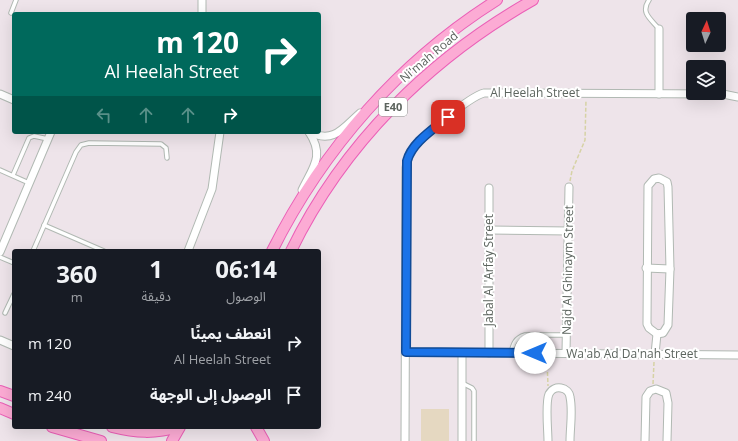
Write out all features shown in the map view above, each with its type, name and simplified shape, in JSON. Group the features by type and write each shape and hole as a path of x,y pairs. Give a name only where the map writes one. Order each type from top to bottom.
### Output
{"main road":[{"name":"Ni'mah Road","path":"273,249 290,217 332,153 386,90 441,40 497,0"},
{"name":"Ni'mah Road","path":"292,249 330,184 357,148 387,113 419,81 456,50 495,22 533,0"},
{"path":"0,391 12,395"},
{"path":"0,408 12,413"},
{"path":"59,429 101,441"},
{"path":"120,429 131,432 151,433 170,429"},
{"path":"172,441 178,429"},
{"path":"257,429 264,441"}],"street":[{"path":"202,0 202,12"},
{"path":"659,28 659,94"},
{"path":"314,134 319,136 335,135 386,90"},
{"name":"Al Heelah Street","path":"405,441 406,168 411,151 416,144 476,95 492,93 723,94 738,97"},
{"path":"0,94 12,99"},
{"path":"189,249 212,189 220,134"},
{"path":"290,217 318,156 317,146 310,134"},
{"path":"0,252 50,135"},
{"path":"659,178 667,182 668,187 670,268 668,326 663,333 657,334 649,328 647,324 646,268 648,186 654,179 659,178"},
{"name":"Najd Al Ghinaym Street","path":"566,353 569,187"},
{"name":"Jabal Al 'Arfay Street","path":"489,188 489,353"},
{"path":"489,230 569,231"},
{"path":"646,268 670,268"},
{"path":"655,354 657,334"},
{"path":"0,340 12,345"},
{"name":"Wa'ab Ad Da'nah Street","path":"406,352 738,355"},
{"path":"462,353 462,441"},
{"path":"548,441 549,396 552,391 557,388 566,390 570,394 570,441"},
{"path":"645,441 646,400 648,394 653,390 660,389 667,396 667,441"}],"lane":[{"path":"11,13 16,0"},
{"path":"649,0 645,7 645,13 659,28"},
{"path":"13,175 29,138 34,136 50,135"},
{"path":"34,249 77,149 84,144 161,144 166,148 166,158"},
{"path":"0,170 29,183"},
{"path":"44,225 99,249"},
{"path":"0,257 12,262"},
{"path":"5,313 12,298"},
{"path":"510,353 516,340 525,335 567,335"},
{"path":"462,383 472,388 474,391 474,441"}],"path":[{"path":"569,187 572,171 585,140 586,94"},
{"path":"547,353 549,396"},
{"path":"653,390 655,354"}],"shaded area":[{"path":"421,409 449,409 449,441 421,441"}],"route":[{"path":"448,117 416,144 408,156 407,161 406,352 535,353"}]}
